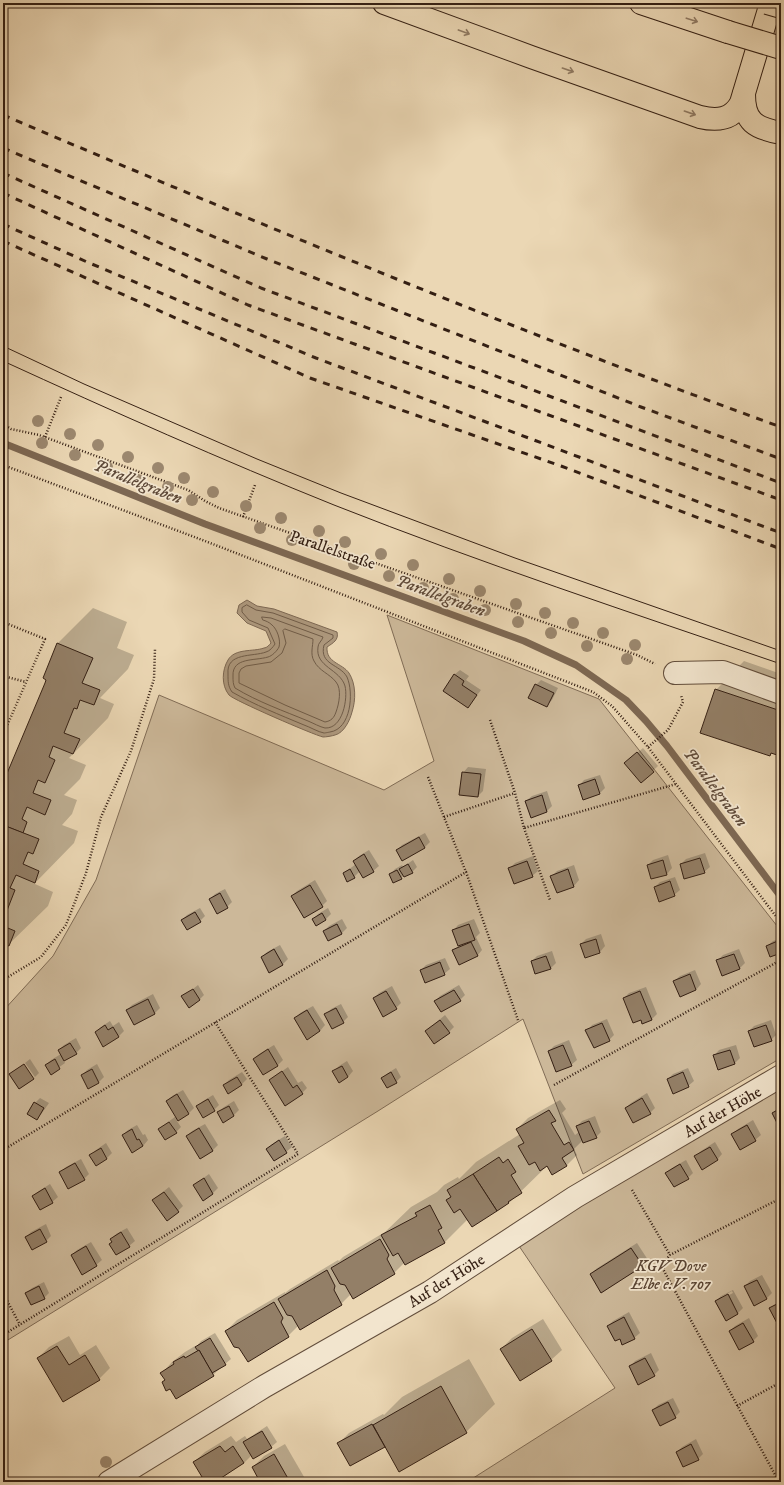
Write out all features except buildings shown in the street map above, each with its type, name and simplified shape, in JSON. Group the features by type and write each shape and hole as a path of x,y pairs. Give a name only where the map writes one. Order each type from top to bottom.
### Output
{"highway":[{"path":"384,3 707,119 721,120 730,115 739,107 771,3"},
{"path":"641,3 781,48"},
{"path":"767,3 781,8"},
{"path":"744,94 745,111 751,120 760,127 781,133"}],"street":[{"path":"675,673 723,672 781,693"},
{"name":"Auf der Höhe","path":"109,1482 264,1386 430,1292 575,1197 781,1076"}],"path":[{"path":"45,437 62,397"},
{"name":"Parallelstraße","path":"3,424 11,429 45,437 188,490 219,508 243,517 637,655 675,673"},
{"path":"3,465 205,541 593,692 612,706 648,747 781,923"},
{"path":"243,517 255,485"},
{"path":"3,622 45,639 3,735"},
{"path":"3,980 41,957 66,924 86,873 101,817 131,751 154,679 155,649"},
{"path":"648,747 668,730 683,702 675,673"},
{"path":"3,676 26,682"},
{"path":"490,720 515,793 524,828 550,900"},
{"path":"428,777 466,872 518,1020"},
{"path":"524,828 676,784"},
{"path":"444,817 515,793"},
{"path":"3,1150 466,872"},
{"path":"554,1085 781,960"},
{"path":"3,1335 298,1154 215,1022"},
{"path":"620,1170 670,1256"},
{"path":"779,1482 663,1269 666,1260 670,1256 781,1198"},
{"path":"3,1293 20,1325"},
{"path":"737,1406 781,1382"}],"green space":[{"path":"387,615 599,699 781,931 781,1058 583,1174 523,1019 378,1111 3,1343 3,1011 53,956 96,880 159,695 384,790 434,761"},
{"name":"KGV Dove Elbe e.V. 707","path":"781,1088 781,1482 467,1482 615,1388 517,1243"}],"water":[{"path":"247,600 257,606 274,609 337,632 336,639 327,647 327,652 332,660 349,673 355,692 350,719 341,732 332,736 324,737 317,735 258,710 234,698 226,691 223,678 224,668 231,656 244,651 265,648 271,643 266,631 247,623 237,613 239,605"}],"waterway":[{"name":"Parallelgraben","path":"3,443 205,524 524,641 576,665 626,700 646,721 667,746 781,897"}],"tram line":[{"path":"3,346 84,384 257,459 341,493 515,558 781,651"},
{"path":"3,361 167,435 334,505 613,607 781,664"}],"railway":[{"path":"3,115 293,237 487,315 585,354 781,427"},
{"path":"3,148 267,259 641,407 781,459"},
{"path":"3,173 261,288 781,483"},
{"path":"3,193 248,305 781,500"},
{"path":"3,224 87,262 316,358 781,533"},
{"path":"3,241 310,378 561,466 781,549"}]}
